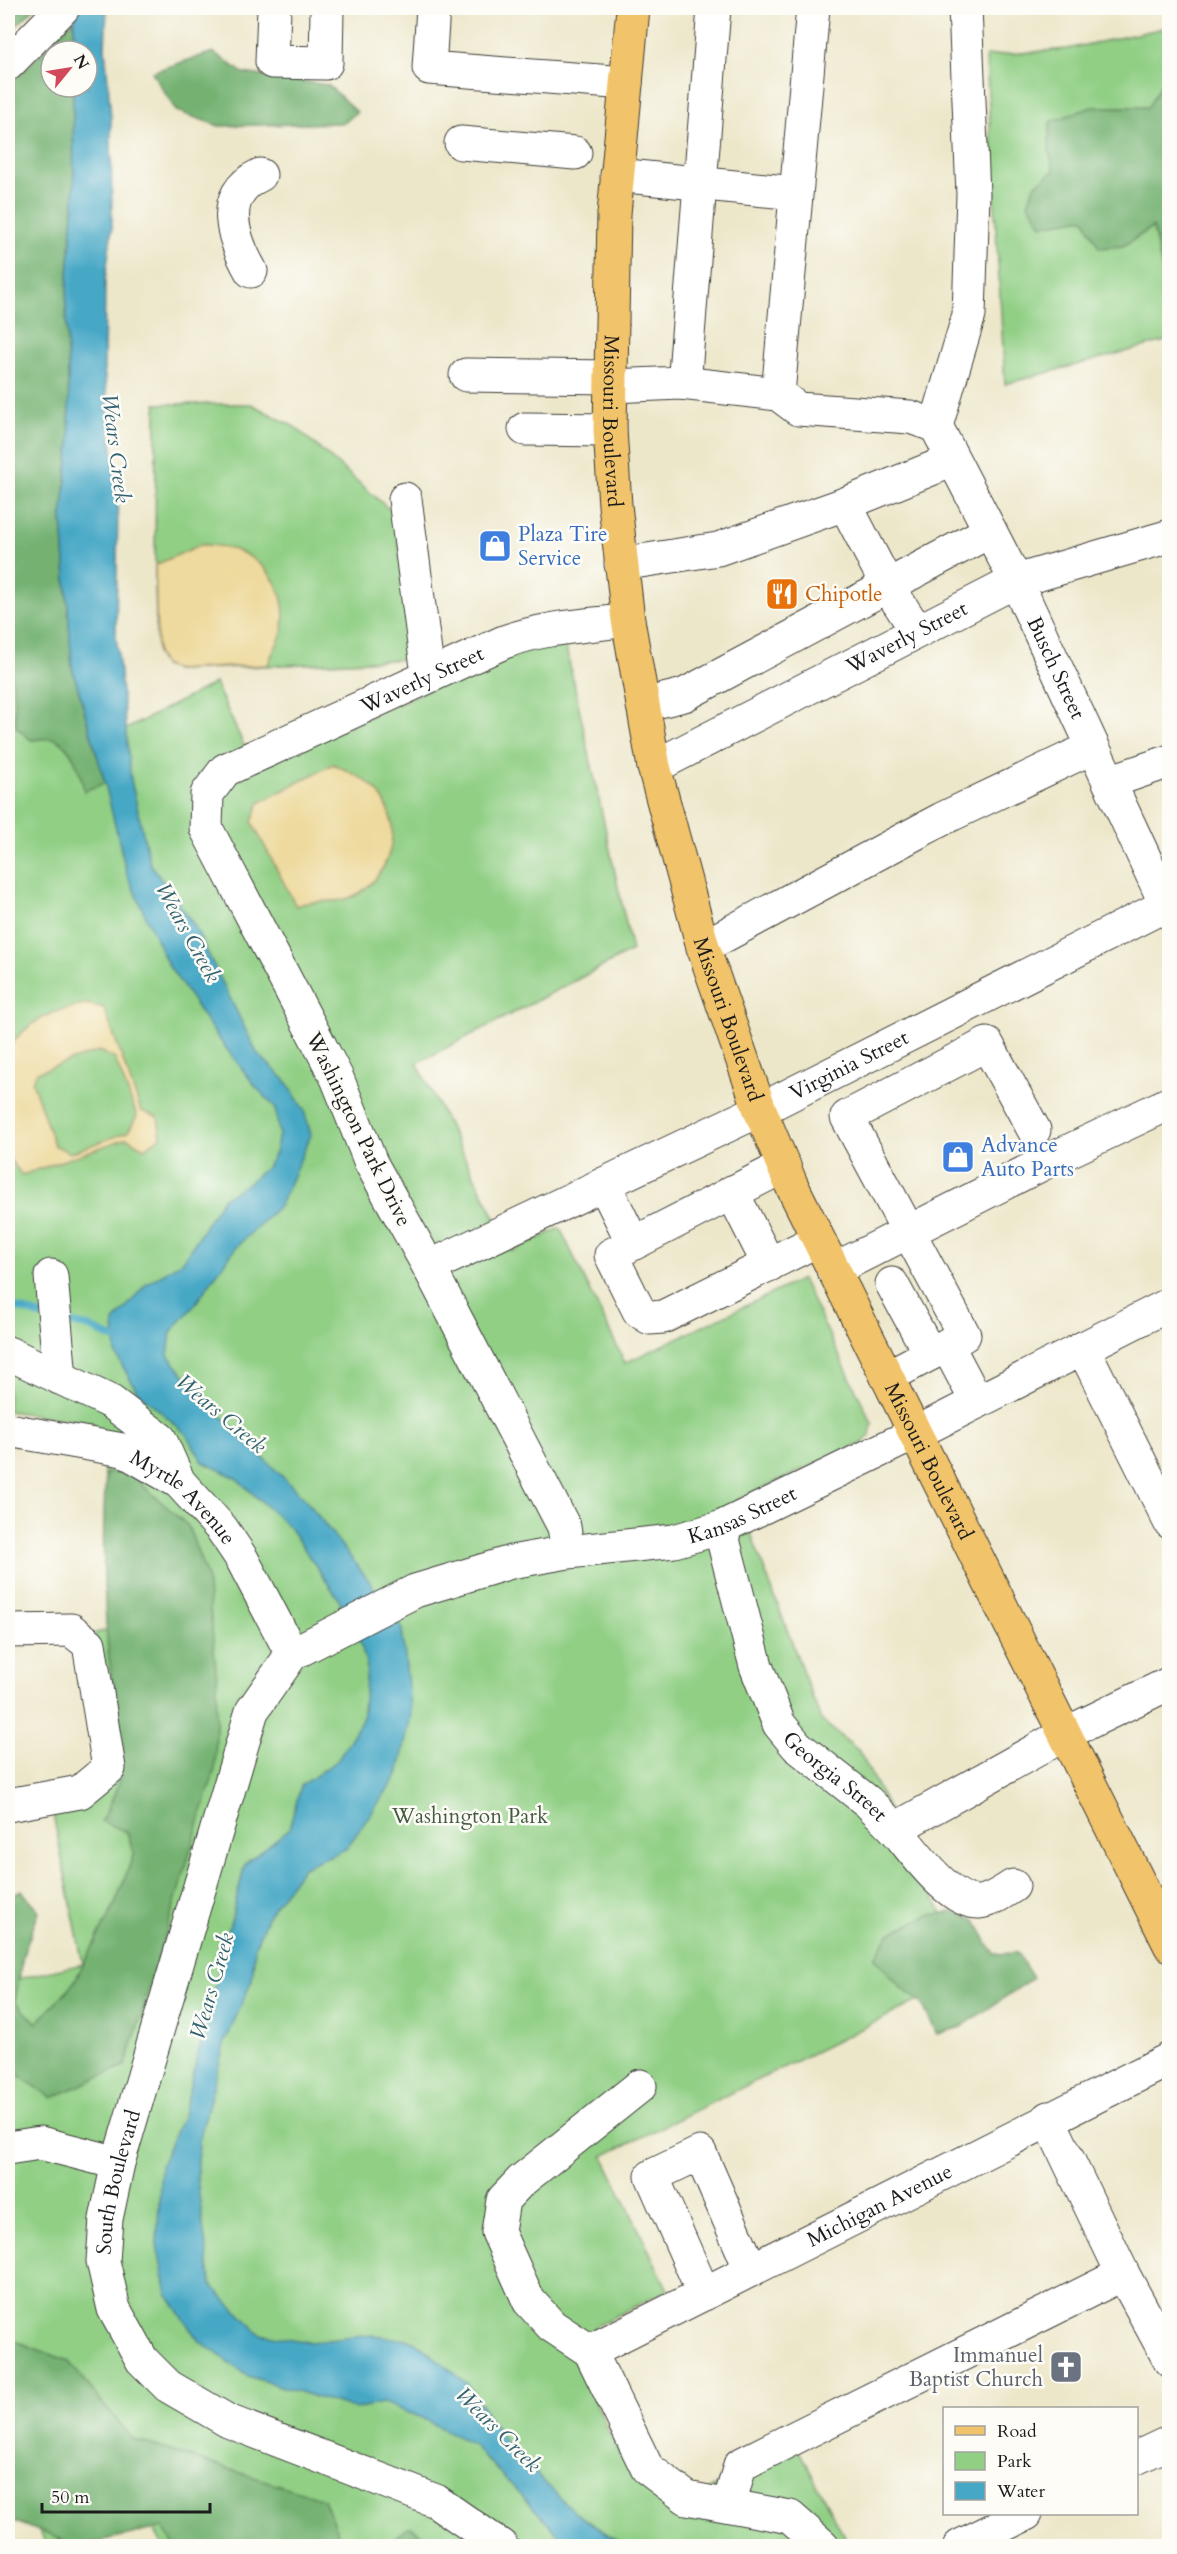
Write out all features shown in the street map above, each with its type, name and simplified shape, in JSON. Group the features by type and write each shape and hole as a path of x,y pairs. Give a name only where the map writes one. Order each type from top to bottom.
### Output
{"main road":[{"name":"Missouri Boulevard","path":"629,8 626,83 614,214 610,430 628,620 654,767 703,947 760,1110 818,1240 1170,1945"}],"street":[{"path":"8,64 63,8"},
{"path":"274,8 272,62 326,63 327,8"},
{"path":"433,8 429,68 626,83"},
{"path":"681,383 687,362 714,8"},
{"path":"778,394 813,8"},
{"path":"466,375 681,383 778,394 798,409 910,417 936,426 969,315 973,194 965,8"},
{"path":"461,143 575,153"},
{"path":"251,271 237,245 231,218 238,193 247,181 260,175"},
{"path":"617,175 795,193"},
{"name":"Busch Street","path":"936,426 1016,581 1168,907"},
{"path":"525,429 610,430"},
{"path":"621,564 718,549 845,504 953,460"},
{"path":"405,499 428,675"},
{"path":"845,504 887,585 917,631"},
{"path":"643,705 684,695 990,531"},
{"name":"Waverly Street","path":"654,767 1016,581 1170,536"},
{"name":"Waverly Street","path":"225,770 428,675 527,633 628,620"},
{"path":"703,947 942,819 1092,747"},
{"path":"1109,782 1170,760"},
{"name":"Washington Park Drive","path":"225,770 207,794 206,828 337,1078 371,1163 429,1267 564,1527 568,1552"},
{"name":"Virginia Street","path":"429,1267 760,1110 1168,907"},
{"path":"968,1005 1034,1130"},
{"path":"887,1377 964,1335 847,1117 987,1044"},
{"path":"864,1057 885,1098"},
{"path":"833,1270 1170,1103"},
{"path":"784,1166 611,1255 639,1311 650,1318 663,1317 818,1240"},
{"path":"604,1184 633,1243"},
{"path":"732,1192 769,1265"},
{"path":"850,1305 926,1265"},
{"path":"51,1276 60,1378"},
{"path":"892,1284 977,1402"},
{"name":"Kansas Street","path":"291,1654 415,1591 511,1562 568,1552 674,1541 720,1528 916,1433 1170,1304"},
{"path":"1083,1348 1165,1503"},
{"path":"8,1353 111,1402 160,1439 179,1482"},
{"name":"Myrtle Avenue","path":"8,1430 123,1450 179,1482 222,1529 242,1559 291,1654"},
{"name":"Georgia Street","path":"720,1528 756,1666 779,1724 797,1746 861,1797 895,1828 1065,1734 1170,1683"},
{"path":"8,1631 71,1629 89,1644 109,1768 80,1792 8,1805"},
{"name":"South Boulevard","path":"291,1654 252,1711 118,2163 106,2219 103,2261 114,2309 142,2360 168,2386 228,2421 436,2501 501,2547"},
{"path":"895,1828 932,1872 954,1893 966,1900 977,1902 986,1900 1013,1886"},
{"name":"Michigan Avenue","path":"590,2351 1048,2118 1170,2059"},
{"path":"640,2086 521,2181 503,2200 498,2232 529,2301 552,2326 590,2351 647,2468 687,2498 790,2517 823,2547"},
{"path":"1048,2118 1123,2274 1170,2361"},
{"path":"8,2148 40,2143 118,2163"},
{"path":"704,2294 652,2176 700,2153 751,2270"},
{"path":"729,2505 740,2465 1123,2274"},
{"path":"1138,2458 1170,2442"},
{"path":"960,2547 1024,2515"}],"green space":[{"path":"8,8 35,8 8,34"},
{"path":"74,19 73,39 55,39"},
{"path":"1169,27 1169,79 1164,79 1148,108 1092,107 1049,151 1054,171 1034,186 1042,225 1084,218 1123,246 1153,227 1169,302 1169,340 1005,384 986,56 1067,49"},
{"path":"213,52 243,73 328,85 357,112 344,123 219,126 176,111 152,72"},
{"path":"39,55 39,99 73,99 74,201 66,302 70,443 62,518 72,667 105,783 84,791 75,761 67,748 53,738 31,740 16,727 13,684 8,660 8,87"},
{"path":"1164,79 1169,79 1169,302 1153,227 1123,246 1099,248 1084,218 1042,225 1028,204 1034,186 1054,171 1049,151 1050,122 1092,107 1148,107"},
{"path":"156,404 251,404 295,427 396,515 410,659 176,670 164,666 157,654"},
{"name":"Washington Park","path":"8,523 86,750 215,683 255,769 505,655 565,643 632,951 417,1063 512,1251 560,1228 625,1363 802,1279 872,1423 870,1435 863,1443 738,1499 821,1720 859,1751 973,1974 603,2156 668,2290 596,2326 572,2356 621,2455 642,2483 650,2489 677,2506 797,2446 849,2546 163,2546 142,2506 45,2546 18,2481 8,2485 8,1981 83,1964 52,1809 103,1785 95,1633 137,1624 93,1423 8,1411"},
{"path":"128,1472 188,1526 207,1577 217,1680 215,1769 126,2065 52,2098 8,2068 8,1897 22,1891 39,1912 23,1955 15,2002 37,2023 73,1984 116,1902 134,1853 127,1832 101,1821 113,1797 120,1775 122,1752 106,1617 104,1535 106,1473"},
{"path":"953,1912 975,1919 994,1954 1017,1953 1033,1978 961,2027 937,2034 921,2002 902,1989 875,1958 889,1934 928,1915"},
{"path":"8,2338 68,2361 133,2439 324,2499 342,2546 174,2546 164,2527 77,2546 8,2519"},
{"path":"410,2527 440,2546 383,2546"}],"sand":[{"path":"200,545 218,546 249,557 262,566 280,592 283,627 268,665 176,670 164,666 157,654 155,565"},
{"path":"333,764 362,778 376,790 385,803 390,817 391,846 380,873 358,894 343,900 311,902 296,906 252,822 259,803"},
{"path":"87,1004 104,1008 141,1111 158,1117 161,1137 144,1148 127,1138 22,1175 8,1157 8,1048 33,1023 75,1006","holes":["99,1051 115,1059 137,1116 128,1132 70,1153 54,1145 32,1081 37,1072"]}],"water":[{"name":"Wears Creek","path":"75,8 107,8 105,47 111,118 112,228 105,281 104,369 118,505 116,634 131,780 150,864 194,925 257,1053 286,1081 304,1110 311,1135 280,1205 236,1247 193,1307 171,1332 168,1355 201,1396 305,1499 367,1578 402,1629 411,1716 398,1775 346,1849 303,1867 268,1915 255,1947 252,1980 224,2045 199,2141 197,2180 211,2285 260,2334 310,2342 373,2335 414,2341 467,2383 505,2442 574,2512 626,2546 570,2546 472,2444 420,2417 383,2403 354,2409 248,2376 198,2340 167,2294 157,2245 161,2165 183,2115 245,1864 289,1829 301,1786 338,1760 362,1720 367,1667 361,1644 338,1598 289,1527 236,1478 203,1462 186,1434 137,1391 116,1355 114,1322 145,1285 183,1261 223,1198 246,1185 267,1167 275,1153 279,1134 275,1107 256,1087 216,1035 167,963 127,875 105,783 72,667 62,518 70,443 66,302 74,201 73,99 99,99 99,39 74,39"}],"waterway":[{"path":"8,1305 42,1316"},
{"path":"65,1322 89,1327 121,1342"}],"place":[{"name":"Plaza Tire Service","path":"495,546"},
{"name":"Chipotle","path":"782,594"},
{"name":"Advance Auto Parts","path":"958,1157"},
{"name":"Immanuel Baptist Church","path":"1066,2367"}]}
